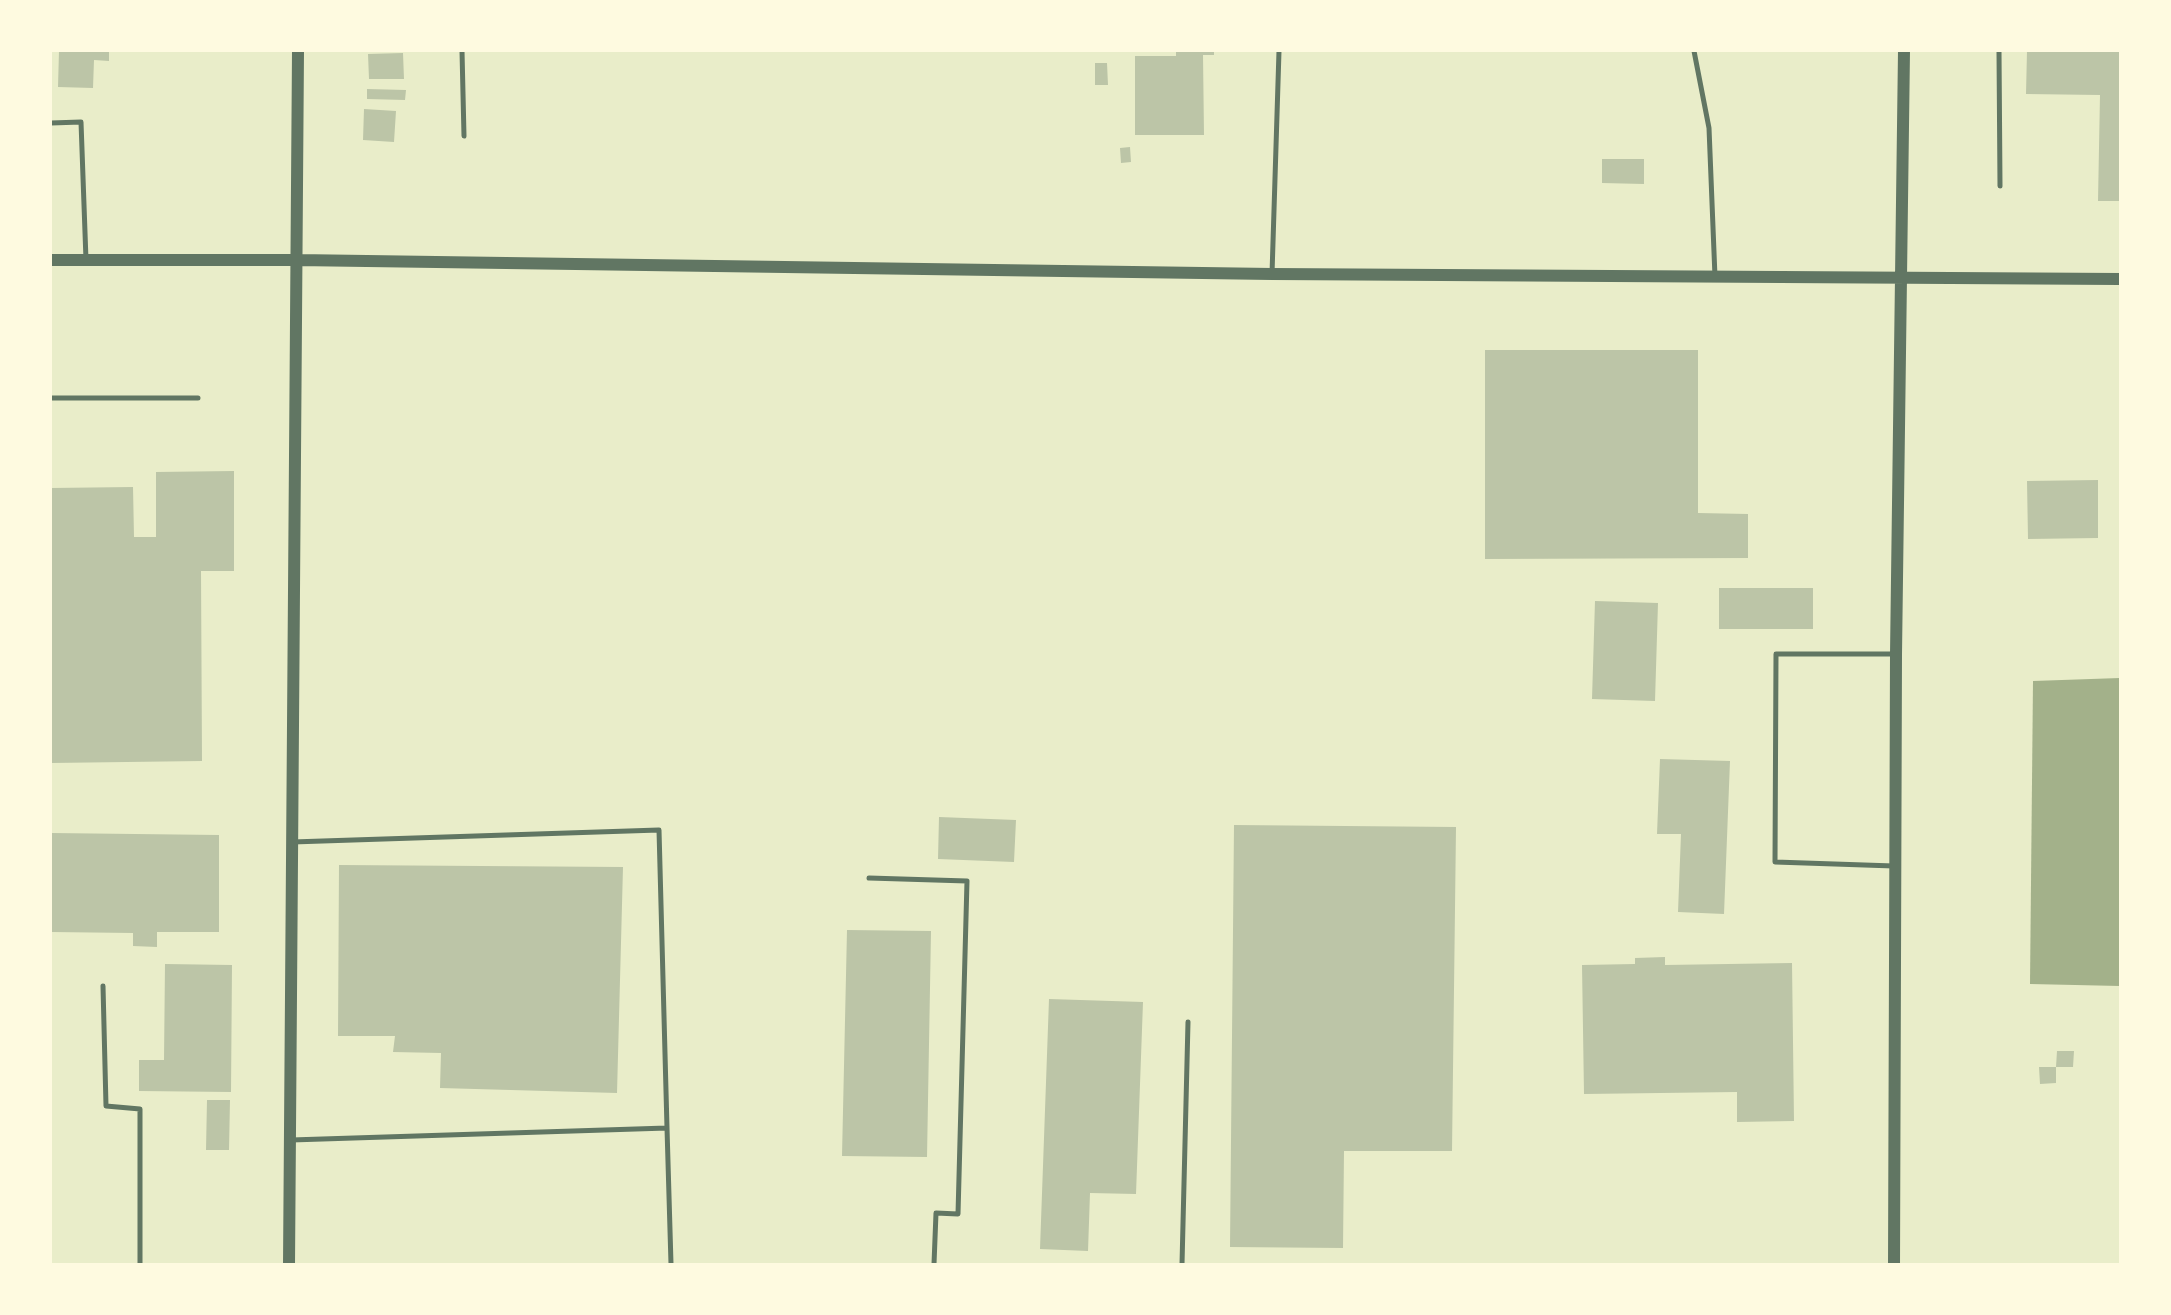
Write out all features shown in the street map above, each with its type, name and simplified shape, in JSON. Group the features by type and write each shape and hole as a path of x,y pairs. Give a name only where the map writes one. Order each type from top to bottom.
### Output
{"street":[{"path":"289,1264 298,51"},
{"path":"1894,1264 1896,654 1903,51"},
{"path":"51,260 297,260 1272,274 2120,279"}],"lane":[{"path":"462,51 464,136"},
{"path":"1272,274 1279,51"},
{"path":"1695,51 1709,128 1715,278"},
{"path":"1999,51 2000,186"},
{"path":"51,123 82,122 86,260"},
{"path":"51,398 198,398"},
{"path":"1896,654 1776,654 1775,848 1775,862 1896,866"},
{"path":"292,842 659,830 671,1264"},
{"path":"869,878 967,881 958,1214 936,1213 934,1264"},
{"path":"103,986 106,1106 140,1109 141,1264"},
{"path":"1182,1264 1188,1022"},
{"path":"290,1140 667,1128"}],"shaded area":[{"path":"2120,678 2120,986 2030,984 2033,681"}],"building":[{"path":"59,51 109,51 109,61 94,60 93,88 58,87"},
{"path":"1176,51 1214,51 1214,55 1203,55 1204,135 1135,135 1135,56 1176,56"},
{"path":"2027,51 2120,51 2120,201 2098,201 2100,95 2026,94"},
{"path":"403,53 404,79 369,79 368,54"},
{"path":"1095,63 1107,63 1108,85 1095,85"},
{"path":"367,89 406,90 405,100 367,99"},
{"path":"364,109 396,111 394,142 363,140"},
{"path":"1130,147 1131,162 1121,163 1120,148"},
{"path":"1602,159 1644,159 1644,184 1602,183"},
{"path":"1485,350 1698,350 1698,513 1748,514 1748,558 1485,559"},
{"path":"234,471 234,571 201,571 202,761 51,763 51,488 133,487 134,537 156,537 156,472"},
{"path":"2098,480 2098,538 2028,539 2027,481"},
{"path":"1719,588 1813,588 1813,629 1719,629"},
{"path":"1595,601 1658,603 1655,701 1592,699"},
{"path":"1660,759 1730,761 1724,914 1678,912 1681,834 1657,834"},
{"path":"939,817 1016,820 1014,862 938,859"},
{"path":"1234,825 1456,827 1452,1151 1344,1151 1343,1248 1230,1247"},
{"path":"51,833 219,835 219,932 157,932 157,947 133,946 133,933 51,932"},
{"path":"339,865 623,867 617,1093 440,1088 441,1053 393,1052 395,1036 338,1036"},
{"path":"847,930 931,931 927,1157 842,1156"},
{"path":"1665,957 1665,965 1792,963 1794,1121 1737,1122 1737,1092 1584,1094 1582,965 1635,964 1635,958"},
{"path":"165,964 232,965 231,1092 139,1091 139,1060 164,1060"},
{"path":"1049,999 1143,1002 1136,1194 1090,1193 1088,1251 1040,1249"},
{"path":"2057,1051 2074,1051 2073,1067 2056,1067"},
{"path":"2039,1067 2056,1067 2056,1083 2040,1084"},
{"path":"207,1100 230,1100 229,1150 206,1150"}]}
